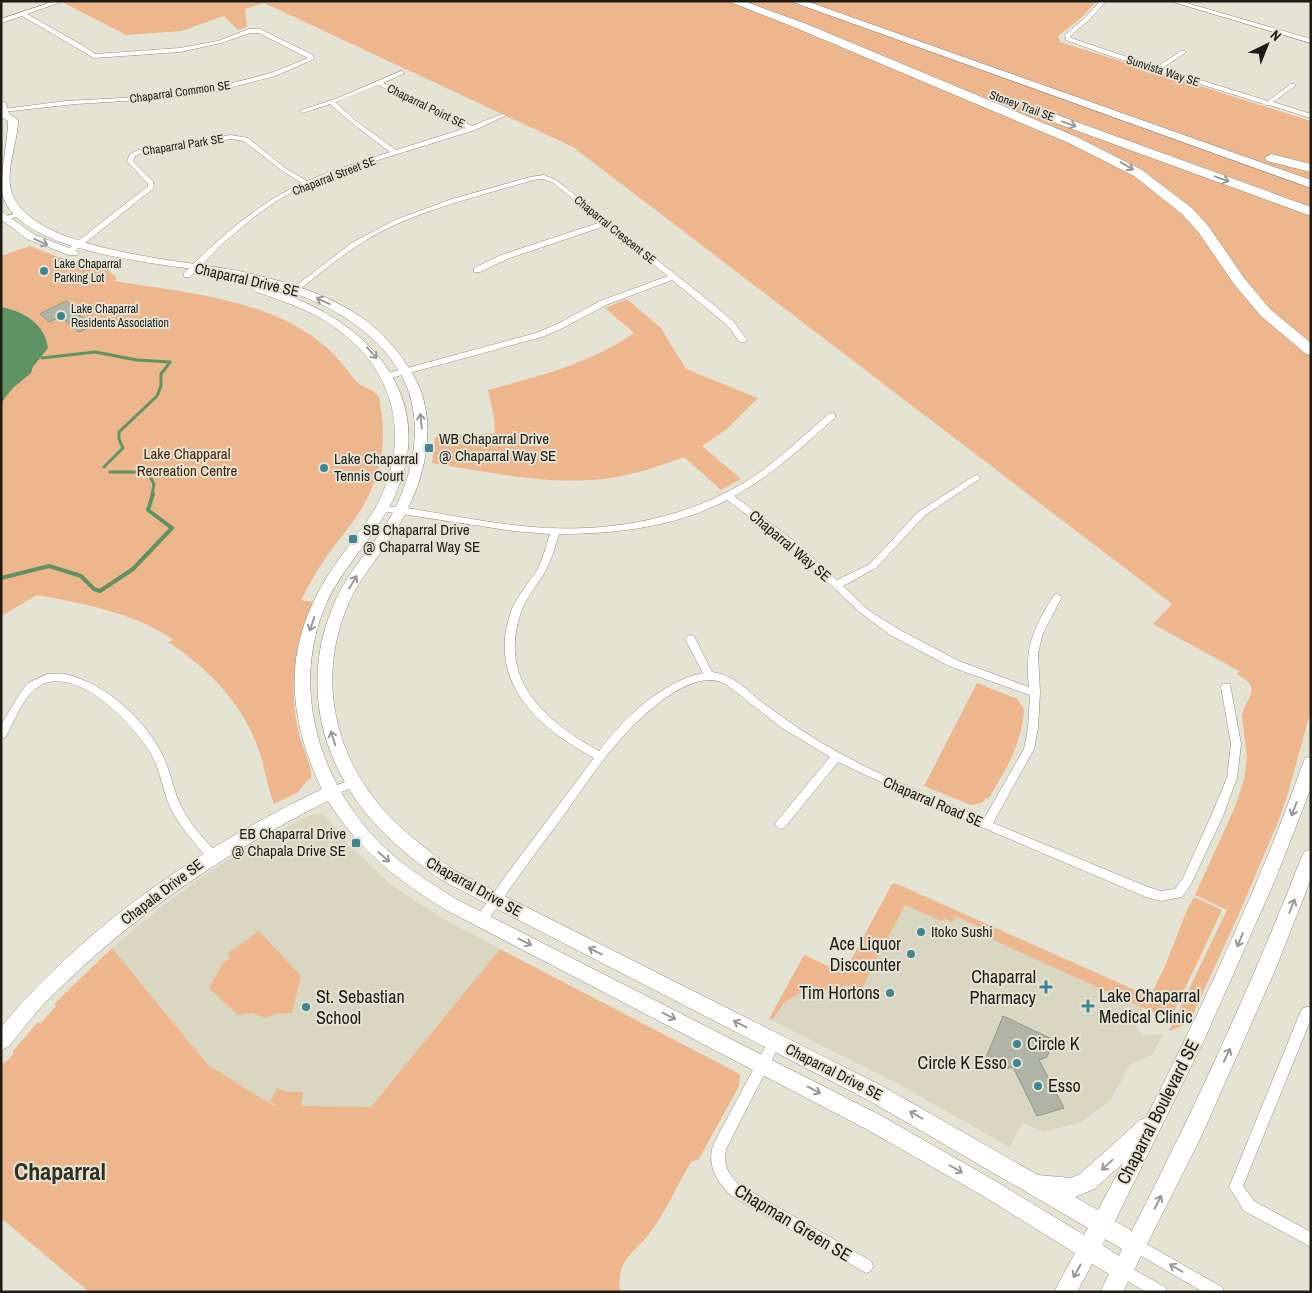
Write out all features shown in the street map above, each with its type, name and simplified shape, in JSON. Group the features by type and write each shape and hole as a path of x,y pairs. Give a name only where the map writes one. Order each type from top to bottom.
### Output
{"highway":[{"name":"Stoney Trail SE","path":"733,1 1311,212"},
{"name":"Stoney Trail SE","path":"795,1 1311,184"},
{"path":"795,1 1216,142 1311,168"},
{"path":"793,23 1098,151 1151,182 1192,217 1265,312 1311,351"},
{"path":"1192,217 1245,303 1273,334 1311,365"}],"street":[{"path":"1,22 61,1"},
{"name":"Sunvista Way SE","path":"1103,1 1067,36 1068,39 1267,104 1311,116"},
{"path":"1173,1 1311,42"},
{"name":"Chaparral Common SE","path":"3,112 66,103 154,98 204,91 265,77 311,59 311,56 260,31 249,31 219,42 180,50 94,56 23,14"},
{"path":"1157,69 1183,52"},
{"name":"Chaparral Point SE","path":"302,111 331,102 401,73"},
{"name":"Chaparral Point SE","path":"379,83 473,129"},
{"path":"1267,104 1293,85"},
{"path":"331,102 354,122 396,153"},
{"name":"Chaparral Drive SE","path":"3,112 13,120 11,143 3,160 2,172 4,189 10,201 20,214 73,248"},
{"name":"Chaparral Street SE","path":"191,271 229,234 277,199 351,167 473,129 504,115"},
{"name":"Chaparral Park SE","path":"73,248 152,187 151,183 130,160 132,155 142,150 241,137 283,169 308,184"},
{"name":"Chaparral Crescent SE","path":"290,294 362,240 386,226 417,214 532,178 544,177 552,179 674,277"},
{"path":"3,218 20,214"},
{"name":"Chaparral Drive SE","path":"3,218 28,236 73,248 191,271 248,287 290,294 329,304 363,325 389,349 405,371 419,407 422,438 416,476 401,510 345,596 333,626 328,647 324,689 328,718 336,748 353,783 379,818 404,843 449,876 901,1107 1136,1245"},
{"path":"477,270 504,257 606,223"},
{"path":"674,277 730,323 743,340"},
{"name":"Chaparral Crescent SE","path":"388,376 539,335 566,324 603,302 674,277"},
{"name":"Chaparral Drive SE","path":"290,294 344,328 369,350 388,376 400,408 402,441 396,473 382,508 324,594 314,617 306,648 302,686 305,721 311,747 331,792 354,827 392,864 427,890 481,920 763,1064 921,1149 1022,1208 1122,1270"},
{"path":"382,508 507,527 555,531 600,529 653,521 688,512 728,496 772,468 832,416"},
{"path":"836,585 873,566 921,514 978,478"},
{"name":"Chaparral Way SE","path":"728,496 783,537 870,616 911,642 955,664 1034,693"},
{"path":"555,531 545,562 523,598 514,619 509,648 511,667 520,689 535,712 558,732 601,757"},
{"path":"986,825 1029,749 1033,728 1034,693 1031,664 1033,647 1044,618 1057,597"},
{"path":"481,920 615,738 646,709 680,686 692,679 709,676 690,639"},
{"name":"Chaparral Road SE","path":"709,676 723,677 731,682 778,720 836,758 986,825 1146,892 1161,896 1174,895 1180,891 1187,881 1232,778 1236,744 1226,687"},
{"path":"1,735 28,691 43,679 71,678 96,692 126,714 149,740 165,772 180,815 212,855"},
{"path":"781,824 836,758"},
{"name":"Chaparral Boulevard SE","path":"1065,1292 1155,1119 1233,956 1283,839 1311,763"},
{"name":"Chapala Drive SE","path":"1,1042 42,993 135,911 212,855 268,823 353,783"},
{"path":"1111,1292 1136,1245 1245,1018 1286,923 1311,856"},
{"path":"1311,1013 1306,1013 1236,1187 1249,1206 1311,1240"},
{"name":"Chapman Green SE","path":"775,1042 719,1148 717,1156 720,1173 725,1182 735,1190 866,1266"},
{"path":"1034,1184 1063,1188 1080,1186 1093,1178 1155,1119"},
{"path":"1136,1245 1217,1292"},
{"path":"1122,1270 1160,1292"}],"shaded area":[{"path":"1,307 18,312 32,320 43,332 48,348 33,367 31,373 13,388 1,403"},
{"name":"St. Sebastian School","path":"313,814 326,816 345,841 391,885 449,922 500,949 371,1107 274,1106 208,1065 112,948 161,907 203,876 251,845"},
{"path":"892,884 897,884 1147,995 1136,1026 1143,1036 1163,1034 1152,1056 1130,1064 1111,1100 1081,1122 1044,1132 1022,1123 1010,1147 898,1084 769,1019 804,955 844,973"}],"green space":[{"path":"68,1 1097,1 1081,18 1058,36 1060,42 1311,121 1311,710 1278,822 1189,1023 1169,1031 1227,910 1195,895 1235,807 1244,780 1247,757 1242,716 1252,689 1250,684 1237,674 1239,671 1153,624 1172,604 573,147 264,3 245,9 247,27 238,30 224,16 181,31 126,35 64,3"},
{"name":"Lake Chapparal Recreation Centre","path":"30,246 58,257 107,269 117,278 115,281 226,300 279,318 304,331 326,347 356,381 376,393 379,397 383,440 376,479 363,506 328,554 301,600 313,602 298,650 295,667 294,701 299,735 309,763 311,779 297,793 274,804 258,748 243,716 210,675 168,642 174,640 142,622 108,610 37,595 1,616 1,403 13,388 33,370 33,367 48,348 32,320 19,312 1,307 1,256"},
{"path":"627,299 660,327 686,369 758,398 727,429 702,446 741,479 721,490 684,457 657,467 610,478 565,481 498,474 432,463 435,437 495,433 494,417 488,390 545,374 581,361 617,344 634,333 605,308"},
{"path":"977,683 1017,699 1024,709 1020,734 1001,778 988,799 986,798 982,803 971,805 924,786"},
{"path":"892,884 897,884 1150,997 1194,897 1222,910 1170,1020 978,933 980,928 956,916 952,922 944,918 942,921 905,905 859,994 857,995 848,985 830,991 809,991 798,994 783,1004 772,1020 769,1019 804,955 844,973"},
{"path":"259,931 301,976 292,1013 275,1014 266,1018 253,1013 238,1015 209,988 223,963 230,958 227,954"},
{"path":"112,948 208,1065 274,1106 276,1105 270,1102 277,1088 286,1092 303,1092 301,1106 371,1107 500,949 736,1072 740,1075 739,1086 699,1159 691,1162 657,1222 646,1238 628,1256 621,1271 620,1292 89,1292 1,1218 1,1066 12,1056 13,1051 38,1022 40,1024 56,1006 54,1004"}],"building":[{"name":"Lake Chaparral Residents Association","path":"66,301 92,326 79,332 61,317 49,322 40,314"},
{"name":"Circle K Esso","path":"1003,1016 1054,1040 1047,1057 1039,1060 1064,1108 1037,1116 1013,1067 1004,1069 985,1060"}],"waterway":[{"path":"42,358 95,352 137,360 170,362 161,374 161,386 157,396 119,432 119,439 123,448 104,467"},
{"path":"110,472 137,472 149,475 154,484 152,495"},
{"path":"1,578 49,566 81,576 94,589 100,591 133,569 172,528 148,510 153,494"}],"place":[{"name":"Lake Chaparral Parking Lot","path":"44,271"},
{"name":"Lake Chaparral Residents Association","path":"61,316"},
{"name":"WB Chaparral Drive @ Chaparral Way SE","path":"429,448"},
{"name":"Lake Chaparral Tennis Court","path":"324,468"},
{"name":"SB Chaparral Drive @ Chaparral Way SE","path":"353,539"},
{"name":"EB Chaparral Drive @ Chapala Drive SE","path":"356,843"},
{"name":"Itoko Sushi","path":"921,932"},
{"name":"Ace Liquor Discounter","path":"911,954"},
{"name":"Chaparral Pharmacy","path":"1046,987"},
{"name":"Tim Hortons","path":"890,993"},
{"name":"Lake Chaparral Medical Clinic","path":"1088,1006"},
{"name":"St. Sebastian School","path":"306,1007"},
{"name":"Circle K","path":"1017,1044"},
{"name":"Circle K Esso","path":"1017,1063"},
{"name":"Esso","path":"1038,1086"}],"district":[{"name":"Chaparral","path":"60,1172"}]}
